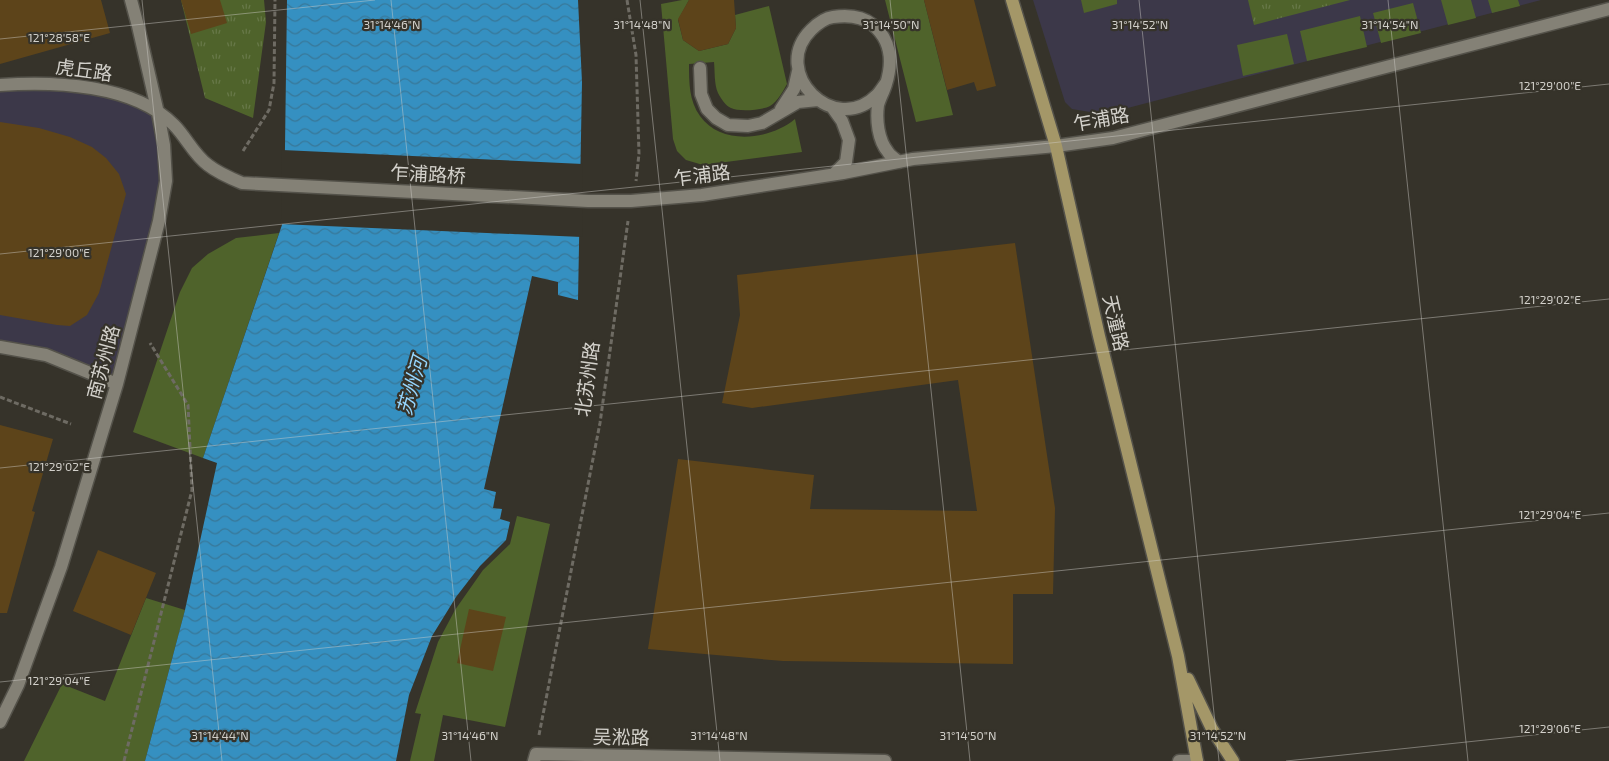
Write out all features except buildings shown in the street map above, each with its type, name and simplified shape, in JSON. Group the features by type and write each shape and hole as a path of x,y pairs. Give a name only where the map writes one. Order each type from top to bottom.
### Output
{"main road":[{"name":"天潼路","path":"1012,0 1056,146 1099,336 1178,656 1197,761"},
{"name":"天潼路","path":"1178,656 1212,730 1233,761"},
{"path":"1197,761 1202,761"}],"street":[{"name":"南苏州路","path":"0,722 18,685 61,567 117,384 159,221 166,181 164,145 131,0"},
{"name":"乍浦路","path":"588,200 631,201 702,195 913,159 1056,146 1113,138 1609,8"},
{"path":"886,83 877,95 863,104 848,108 832,107 818,100 807,90 800,77 800,48 807,34 818,24 830,17 845,15 860,18 872,25 884,37 890,52 890,67 886,83 878,104 877,118 880,139 888,154 899,162"},
{"path":"700,68 701,94 707,109 716,118 728,125 748,126 762,123 798,102 818,100"},
{"path":"775,116 794,89 799,68"},
{"name":"虎丘路","path":"0,85 26,83 68,84 114,92 148,106 158,113"},
{"path":"832,107 842,121 849,140 846,162 834,174"},
{"name":"乍浦路桥","path":"158,113 173,124 207,165 242,183 588,200"},
{"path":"0,347 46,355 117,384"},
{"name":"吴淞路","path":"535,757 885,761"},
{"path":"1179,761 1197,761"}],"path":[{"path":"243,151 269,110 274,83 275,0"},
{"name":"北苏州路","path":"535,757 600,422 631,201 638,176 636,55 627,0"},
{"path":"124,761 192,490 188,405 150,343"},
{"path":"0,397 71,424"}],"shaded area":[{"path":"1033,0 1541,0 1120,110 1096,113 1072,109 1065,102"},
{"path":"68,84 158,113 166,181 117,384 46,355 0,347 0,85"}],"green space":[{"path":"181,0 264,0 266,22 253,118 205,98"},
{"path":"689,0 678,20 683,40 699,51 728,44 736,28 735,15 769,6 787,84 778,99 770,106 762,109 739,110 729,107 718,93 715,82 714,62 689,64 692,98 696,110 709,126 733,136 746,137 773,132 795,119 802,152 703,165 686,160 677,151 673,139 661,4"},
{"path":"885,0 924,0 953,115 916,122"},
{"path":"1081,0 1117,0 1117,4 1084,13"},
{"path":"1248,0 1350,0 1254,25"},
{"path":"1441,0 1471,0 1476,18 1448,25"},
{"path":"1488,0 1518,0 1520,6 1492,13"},
{"path":"1413,3 1421,33 1381,43 1373,13"},
{"path":"1360,16 1367,47 1307,61 1300,31"},
{"path":"1287,34 1294,64 1243,76 1237,45"},
{"path":"279,233 203,458 133,432 180,292 192,268 208,254 236,238"},
{"path":"517,516 550,524 505,727 443,715 434,761 410,761 421,714 415,713 438,642 455,610 483,570 510,544"},
{"path":"146,598 185,610 145,761 24,761 62,684 105,701"}],"water":[{"name":"苏州河","path":"287,0 578,0 582,82 578,300 558,295 558,282 532,276 484,489 496,492 493,508 502,509 500,519 510,522 506,540 480,566 456,597 432,636 409,695 396,761 145,761 185,610 217,463 203,458 284,219"}],"pier":[{"path":"282,150 583,164 582,237 280,224"}]}
